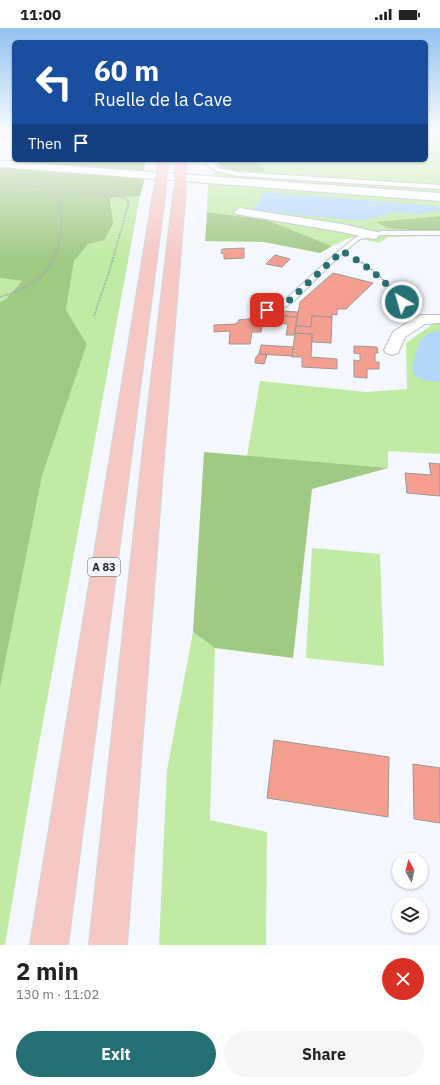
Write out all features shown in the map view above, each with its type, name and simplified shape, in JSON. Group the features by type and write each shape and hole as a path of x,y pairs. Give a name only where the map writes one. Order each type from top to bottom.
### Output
{"highway":[{"name":"A 83","path":"108,945 154,450 170,188 167,175"},
{"name":"A 83","path":"49,945 170,188 176,175"}],"street":[{"path":"144,175 440,197"},
{"path":"240,212 342,228 373,235"},
{"path":"392,350 398,335 420,320 440,319"}],"lane":[{"path":"251,175 440,187"},
{"path":"255,313 279,307 291,299 358,238 382,233 440,233"}],"path":[{"path":"0,182 126,198 129,202 110,269 94,316"},
{"path":"0,297 35,282 49,267 59,242 62,213 58,197 50,188"},
{"path":"342,251 366,265 387,283 402,302 415,305"}],"green space":[{"path":"0,175 103,175 145,178 140,196 110,198 113,224 104,240 88,244 74,261 66,310 87,344 42,476 0,688 0,302 6,299 22,281 0,278"},
{"path":"213,175 440,175 440,216 377,222 440,233 440,236 388,237 379,243 352,237 332,246 267,220 207,212 208,184"},
{"path":"140,196 35,765 5,945 0,945 0,688 42,476 87,344 66,310 74,261 112,208 110,198"},
{"path":"207,212 267,220 332,246 320,253 264,242 205,241"},
{"path":"440,216 440,233 388,228 376,222"},
{"path":"0,278 22,281 6,299 0,302"},
{"path":"440,315 440,454 388,451 388,468 247,456 260,381 366,392 407,389 406,343 430,326"},
{"path":"204,452 388,468 312,489 293,658 215,648 193,632"},
{"path":"312,548 380,554 384,666 306,658"},
{"path":"193,632 215,648 210,820 267,832 266,945 159,945 167,770"}],"water":[{"path":"264,192 439,206 440,211 419,214 392,212 383,216 361,220 254,210"},
{"path":"440,331 440,382 423,380 415,376 412,368 419,342 426,335"}],"building":[{"path":"244,248 244,258 224,259 224,254 221,253 222,249"},
{"path":"275,255 290,259 282,267 266,264"},
{"path":"333,273 373,283 346,309 337,309 337,315 332,314 332,317 312,316 311,327 296,326 300,302"},
{"path":"282,311 298,312 297,317 281,316"},
{"path":"280,316 297,317 294,335 286,335 288,324 278,323"},
{"path":"312,316 332,317 331,343 312,342 312,334 295,333 296,326 311,327"},
{"path":"266,317 266,324 262,325 261,332 252,332 250,344 229,344 230,331 214,332 214,325 236,324 239,322 238,320"},
{"path":"295,333 312,334 311,357 337,359 337,369 302,367 302,357 292,357"},
{"path":"261,345 293,347 292,356 259,354"},
{"path":"354,346 377,347 378,353 375,353 375,362 379,362 379,369 367,369 367,378 354,377 354,360 360,361 360,354 354,353"},
{"path":"259,354 267,355 264,364 255,363 256,357"},
{"path":"429,463 440,464 440,496 407,493 405,473 431,475"},
{"path":"274,740 389,757 388,817 267,798"},
{"path":"413,764 440,768 440,823 414,819"}],"route":[{"path":"267,310 279,307 291,299 342,251 366,265 387,283 402,302"}]}
